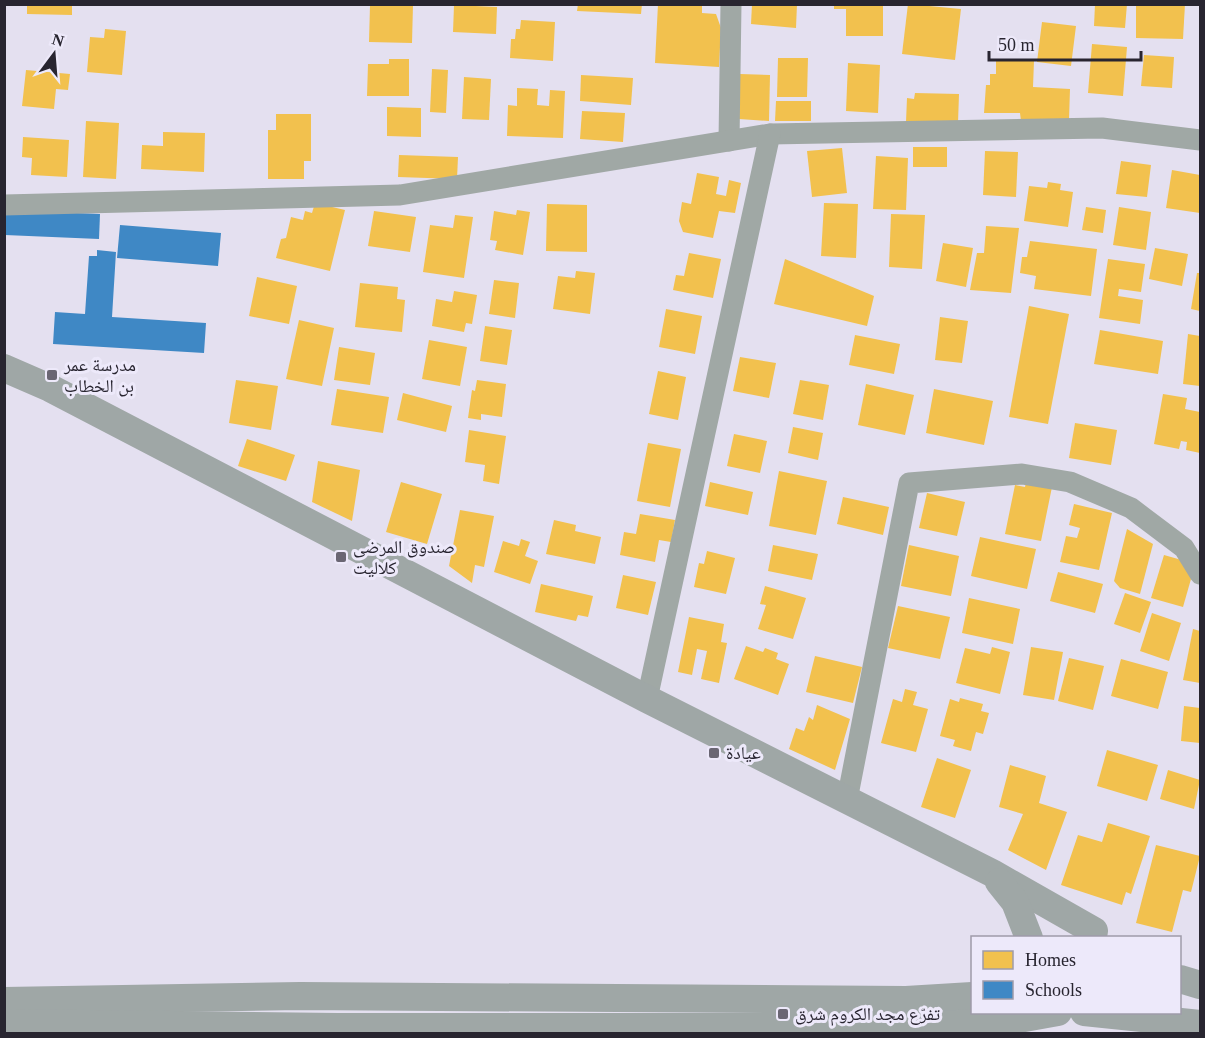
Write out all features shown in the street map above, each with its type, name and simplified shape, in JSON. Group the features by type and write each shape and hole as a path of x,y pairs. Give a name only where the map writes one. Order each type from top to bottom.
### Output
{"street":[{"path":"729,141 731,4"},
{"path":"4,205 400,195 770,134 1102,128 1200,140"},
{"path":"647,699 770,134"},
{"path":"5,374 50,388 647,699 992,873 1097,934"},
{"path":"847,800 909,483 1022,474 1070,482 1131,508 1184,548 1200,574"},
{"path":"992,873 1015,902 1028,936"},
{"path":"1041,936 1050,929 1064,925 1079,926 1097,934"},
{"path":"1181,980 1200,986"},
{"path":"4,1001 300,996 906,1000 971,996"},
{"path":"4,1023 382,1030 959,1024 1047,1019 1069,1014"},
{"path":"1103,1014 1200,1024"}],"building: Homes":[{"path":"27,4 72,4 72,15 27,14"},
{"path":"578,4 642,4 641,14 577,11"},
{"path":"658,4 702,4 702,13 716,14 721,28 719,67 655,63"},
{"path":"752,4 797,4 796,28 751,24"},
{"path":"834,4 883,4 883,36 846,36 846,9 834,9"},
{"path":"908,4 961,9 955,60 902,54"},
{"path":"1095,4 1127,4 1125,28 1094,26"},
{"path":"1136,4 1185,4 1183,39 1136,38"},
{"path":"370,5 413,5 412,43 369,42"},
{"path":"454,5 497,7 496,34 453,32"},
{"path":"521,20 555,22 553,61 510,58 511,39 515,39 516,29 520,29"},
{"path":"1042,22 1076,26 1071,66 1037,62"},
{"path":"105,29 126,31 122,75 87,72 90,37 104,38"},
{"path":"1092,44 1127,47 1123,96 1088,93"},
{"path":"1144,55 1174,57 1172,88 1141,86"},
{"path":"778,58 808,58 807,97 777,97"},
{"path":"389,59 409,59 409,96 367,96 368,64 389,64"},
{"path":"996,59 1034,61 1033,87 1070,89 1069,120 1021,121 1020,113 984,113 986,85 990,85 990,74 996,74"},
{"path":"848,63 880,65 878,113 846,111"},
{"path":"432,69 448,70 446,113 430,112"},
{"path":"26,70 70,74 68,90 56,89 54,109 22,106"},
{"path":"740,74 770,75 769,121 739,119"},
{"path":"581,75 633,78 631,105 580,101"},
{"path":"464,77 491,79 489,120 462,119"},
{"path":"517,88 538,89 537,105 549,106 550,90 565,91 563,138 507,136 508,105 517,106"},
{"path":"915,93 959,94 958,123 906,122 907,98 914,99"},
{"path":"776,101 811,101 811,121 775,121"},
{"path":"387,107 421,108 421,137 387,136"},
{"path":"582,111 625,113 623,142 580,139"},
{"path":"276,114 311,114 311,161 304,161 304,179 268,179 268,130 276,130"},
{"path":"86,121 119,123 116,179 83,177"},
{"path":"163,132 205,133 204,172 141,169 142,145 163,146"},
{"path":"23,137 69,140 67,177 31,175 32,158 22,157"},
{"path":"913,147 947,147 947,167 913,167"},
{"path":"842,148 847,193 812,197 807,151"},
{"path":"985,151 1018,152 1016,197 983,195"},
{"path":"399,155 458,157 457,179 398,177"},
{"path":"876,156 908,158 906,210 873,209"},
{"path":"1121,161 1151,165 1147,197 1116,194"},
{"path":"1172,170 1200,175 1200,213 1166,208"},
{"path":"697,173 719,177 716,194 726,196 729,180 741,183 735,213 719,211 713,238 683,232 679,221 682,202 691,204"},
{"path":"1048,182 1061,184 1060,190 1073,192 1068,227 1024,221 1029,186 1047,188"},
{"path":"315,203 345,210 330,271 276,258 281,239 286,238 291,217 303,220 305,211 312,213"},
{"path":"824,203 858,204 856,258 821,256"},
{"path":"547,204 587,205 587,252 546,251"},
{"path":"1086,207 1106,210 1103,233 1082,230"},
{"path":"1119,207 1151,212 1146,250 1113,245"},
{"path":"517,210 530,212 523,255 495,250 497,241 490,240 494,211 516,215"},
{"path":"374,211 416,217 410,252 368,246"},
{"path":"891,214 925,215 922,269 889,267"},
{"path":"455,215 473,217 464,278 423,272 430,225 453,228"},
{"path":"986,226 1019,228 1011,293 970,290 977,253 984,253"},
{"path":"1030,241 1097,249 1091,296 1034,289 1036,276 1020,273 1022,257 1027,257"},
{"path":"943,243 973,248 966,287 936,281"},
{"path":"1155,248 1188,254 1182,286 1149,279"},
{"path":"689,253 721,259 713,298 673,290 676,275 684,276"},
{"path":"785,259 874,296 867,326 774,304"},
{"path":"1108,259 1145,264 1141,292 1119,289 1118,296 1143,300 1140,324 1099,318"},
{"path":"576,271 595,273 590,314 553,309 558,276 575,278"},
{"path":"1197,273 1200,273 1200,311 1191,309"},
{"path":"257,277 297,286 289,324 249,316"},
{"path":"494,280 519,283 515,318 489,314"},
{"path":"360,283 398,287 397,299 405,300 402,332 355,327"},
{"path":"454,291 477,295 472,324 466,323 464,332 432,326 436,299 452,302"},
{"path":"1029,306 1069,314 1048,424 1009,417"},
{"path":"666,309 702,316 695,354 659,347"},
{"path":"940,317 968,321 962,363 935,360"},
{"path":"299,320 334,328 322,386 286,379"},
{"path":"485,326 512,330 507,365 480,361"},
{"path":"1100,330 1163,341 1158,374 1094,364"},
{"path":"1188,334 1200,336 1200,386 1183,384"},
{"path":"855,335 900,344 894,374 849,365"},
{"path":"429,340 467,347 460,386 422,379"},
{"path":"339,347 375,353 370,385 334,380"},
{"path":"740,357 776,363 769,398 733,391"},
{"path":"658,371 686,377 678,420 649,414"},
{"path":"236,380 278,386 271,430 229,423"},
{"path":"477,380 506,384 502,417 481,414 481,420 468,418 472,390 475,391"},
{"path":"800,380 829,385 823,420 793,414"},
{"path":"866,384 914,395 905,435 858,425"},
{"path":"337,389 389,397 383,433 331,425"},
{"path":"934,389 993,401 984,445 926,433"},
{"path":"403,393 452,406 446,432 397,420"},
{"path":"1163,394 1187,398 1185,409 1200,412 1200,453 1186,450 1187,442 1181,441 1179,449 1154,444"},
{"path":"1075,423 1117,430 1111,465 1069,458"},
{"path":"793,427 823,433 818,460 788,453"},
{"path":"469,430 506,436 499,484 483,481 485,465 465,462"},
{"path":"734,434 767,441 760,473 727,466"},
{"path":"247,439 295,455 286,481 238,466"},
{"path":"648,443 681,449 670,507 637,501"},
{"path":"318,461 360,470 352,521 312,502"},
{"path":"779,471 827,481 816,535 769,526"},
{"path":"401,482 442,494 427,544 386,532"},
{"path":"710,482 753,492 748,515 705,506"},
{"path":"1026,482 1052,487 1041,541 1005,534 1015,485 1025,487"},
{"path":"927,493 965,502 957,536 919,528"},
{"path":"843,497 889,507 883,535 837,524"},
{"path":"1074,504 1112,513 1099,570 1060,562 1066,536 1077,538 1080,528 1069,525"},
{"path":"460,510 494,516 484,567 475,565 472,583 449,566"},
{"path":"640,514 675,520 671,542 659,540 655,562 620,555 624,532 636,534"},
{"path":"554,520 576,525 575,531 601,537 595,564 546,554"},
{"path":"1127,529 1153,544 1140,594 1120,588 1114,581"},
{"path":"980,537 1036,549 1027,589 971,576"},
{"path":"521,539 530,542 525,556 538,561 530,584 494,572 503,541 519,546"},
{"path":"773,545 818,554 812,580 768,571"},
{"path":"909,545 959,556 951,596 901,586"},
{"path":"707,551 735,558 726,594 694,587 699,563 704,564"},
{"path":"1164,555 1185,561 1191,579 1183,607 1151,598"},
{"path":"1058,572 1103,584 1095,613 1050,601"},
{"path":"623,575 656,582 648,615 616,608"},
{"path":"541,584 593,596 588,617 578,615 576,621 535,612"},
{"path":"765,586 806,598 793,639 758,629 766,605 760,604"},
{"path":"1125,593 1151,602 1140,633 1114,624"},
{"path":"969,598 1020,609 1013,644 962,633"},
{"path":"898,606 950,617 940,659 888,648"},
{"path":"1152,613 1181,623 1169,661 1140,651"},
{"path":"689,617 724,624 721,642 727,643 719,683 701,679 707,651 697,649 692,675 678,672"},
{"path":"1193,629 1200,631 1200,683 1183,680"},
{"path":"746,646 763,652 765,648 778,653 776,659 789,664 778,695 734,679"},
{"path":"992,647 1010,652 1000,694 956,683 965,648 990,654"},
{"path":"1031,647 1063,652 1054,700 1023,695"},
{"path":"815,656 862,667 853,703 806,692"},
{"path":"1069,658 1104,666 1093,710 1058,701"},
{"path":"1121,659 1168,672 1158,709 1111,696"},
{"path":"905,689 917,692 913,705 928,709 916,752 881,743 893,699 902,702"},
{"path":"960,698 983,704 981,711 989,713 983,734 976,732 971,751 953,746 955,740 940,736 950,699 959,702"},
{"path":"817,705 850,719 835,770 789,749 796,728 804,731 809,717 813,720"},
{"path":"1184,706 1200,708 1200,743 1181,741"},
{"path":"1107,750 1158,765 1147,801 1097,786"},
{"path":"937,758 971,770 955,818 921,807"},
{"path":"1010,765 1046,776 1039,803 1067,812 1046,870 1008,850 1023,814 999,807"},
{"path":"1168,770 1200,780 1194,809 1160,799"},
{"path":"1108,823 1150,836 1131,894 1126,892 1122,905 1061,885 1078,835 1102,842"},
{"path":"1156,845 1200,856 1191,892 1183,890 1172,932 1136,923"}],"building: Schools":[{"path":"6,210 100,214 99,239 5,235"},
{"path":"120,225 221,233 218,266 117,258"},
{"path":"97,250 116,252 112,317 206,323 204,353 53,344 55,312 85,314 89,256 97,256"}],"place":[{"name":"مدرسة عمر بن الخطاب","path":"52,375"},
{"name":"صندوق المرضى كلاليت","path":"341,557"},
{"name":"عيادة","path":"714,753"},
{"name":"تفرّع مجد الكروم شرق","path":"783,1014"}]}
